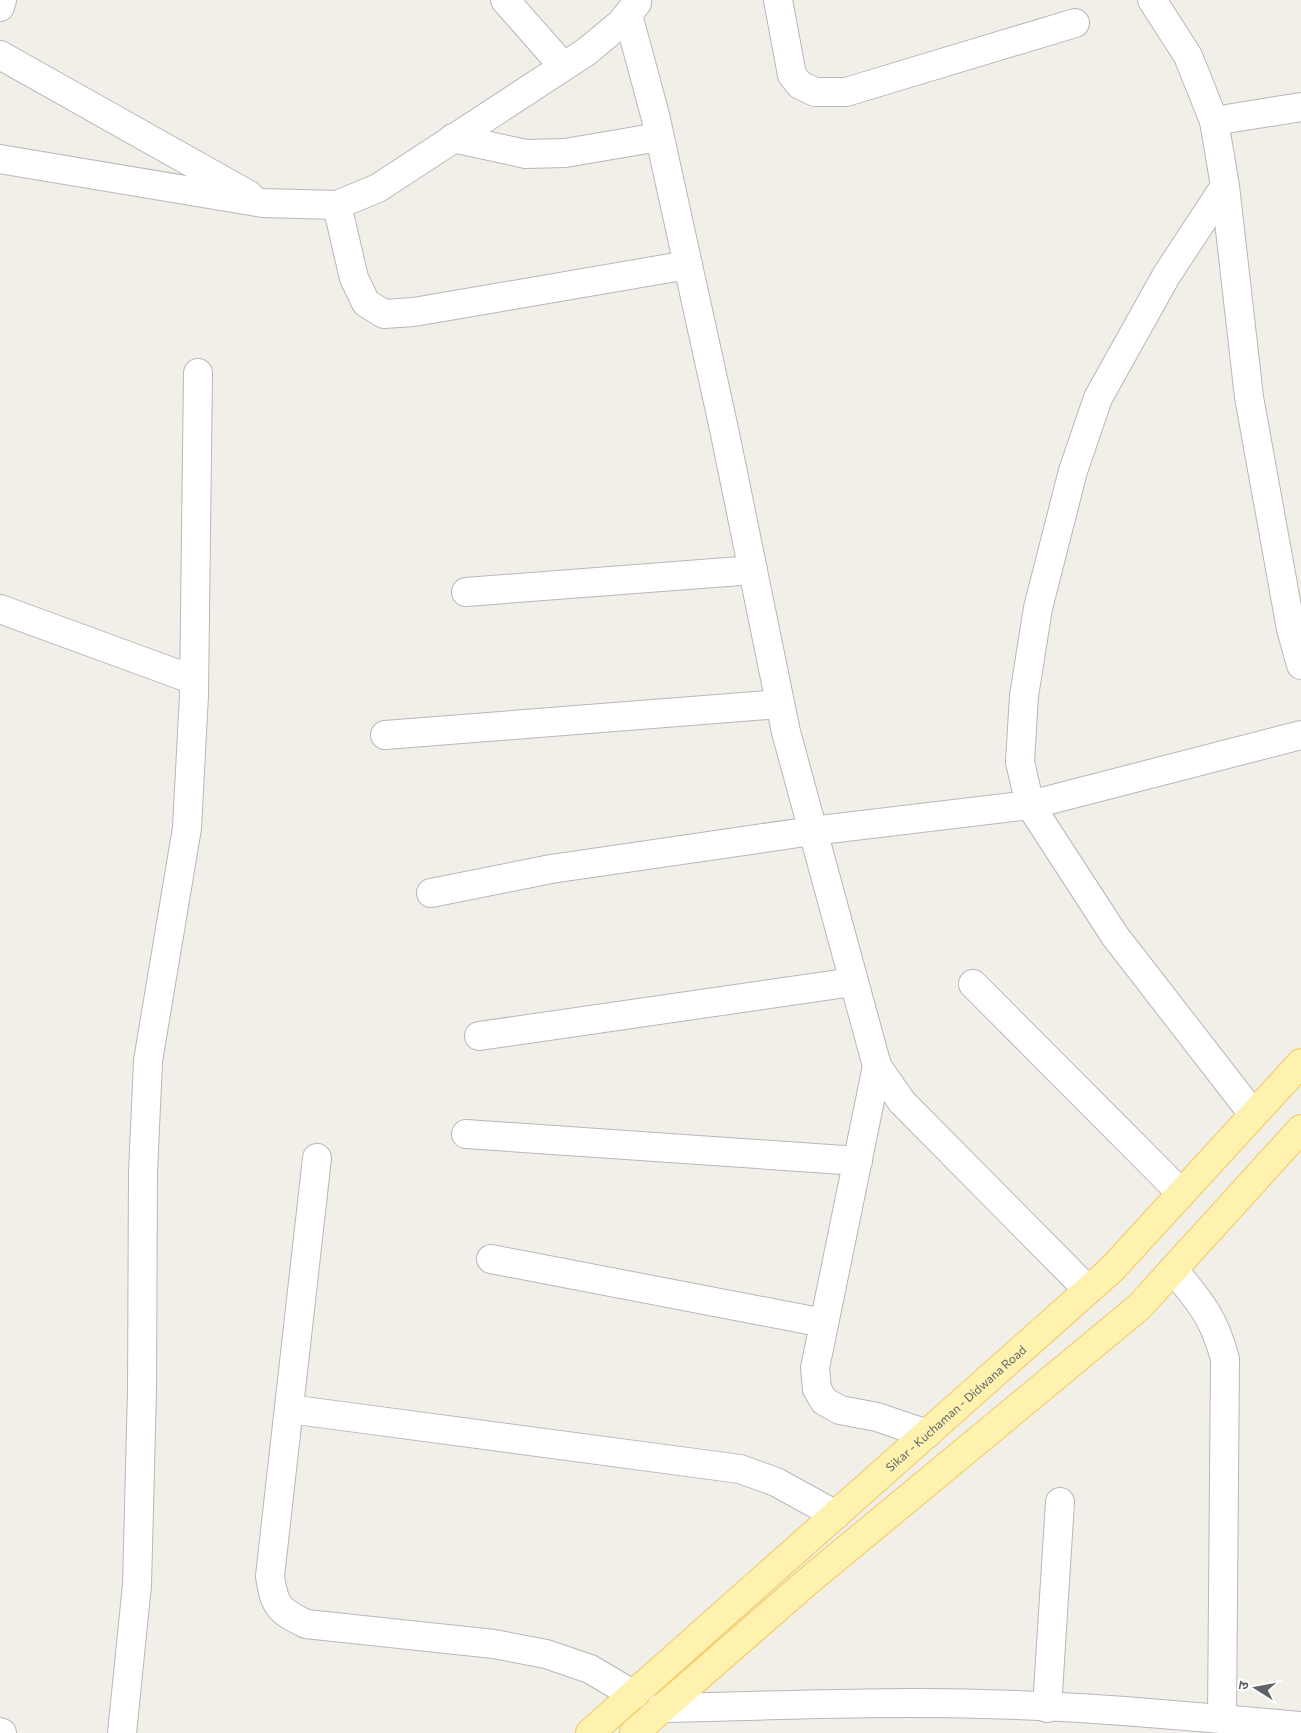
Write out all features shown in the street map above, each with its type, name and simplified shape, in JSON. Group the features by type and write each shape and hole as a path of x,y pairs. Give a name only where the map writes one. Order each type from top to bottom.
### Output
{"main road":[{"name":"Sikar - Kuchaman - Didwana Road","path":"590,1733 1112,1269 1301,1063"},
{"path":"634,1733 807,1582 1139,1307 1301,1129"}],"street":[{"path":"0,7 2,0"},
{"path":"505,0 563,66"},
{"path":"778,0 792,75 800,85 814,92 846,92 1075,23"},
{"path":"1152,0 1188,56 1214,121 1225,186 1249,397 1291,629 1301,665"},
{"path":"0,159 263,203 337,205 378,188 586,52 621,24 634,7"},
{"path":"634,7 659,137 688,265 780,704 812,831 877,1066 902,1102 1088,1290"},
{"path":"0,55 263,203"},
{"path":"1214,121 1301,106"},
{"path":"453,138 526,154 565,153 659,137"},
{"path":"1225,186 1166,276 1098,398 1073,471 1038,608 1024,696 1020,762 1030,805 1115,936 1254,1114"},
{"path":"337,205 354,278 366,303 384,314 414,312 688,265"},
{"path":"122,1733 137,1585 142,1391 143,1172 148,1061 187,828 194,680 198,374"},
{"path":"466,592 753,570"},
{"path":"0,610 194,680"},
{"path":"386,735 780,704"},
{"path":"431,893 551,870 812,831 1030,805 1301,735"},
{"path":"479,1036 853,982"},
{"path":"973,984 1181,1193"},
{"path":"877,1066 815,1368 817,1389 824,1401 840,1410 877,1417 927,1434"},
{"path":"466,1134 858,1161"},
{"path":"317,1158 270,1576 273,1599 285,1614 306,1624 494,1644 546,1654 590,1669 634,1695"},
{"path":"491,1259 824,1323"},
{"path":"1173,1269 1207,1310 1219,1336 1225,1359 1222,1720"},
{"path":"289,1409 740,1469 776,1482 836,1515"},
{"path":"1047,1708 1060,1502"},
{"path":"661,1708 871,1703 985,1704 1047,1708 1168,1724 1222,1720 1301,1726"}]}
